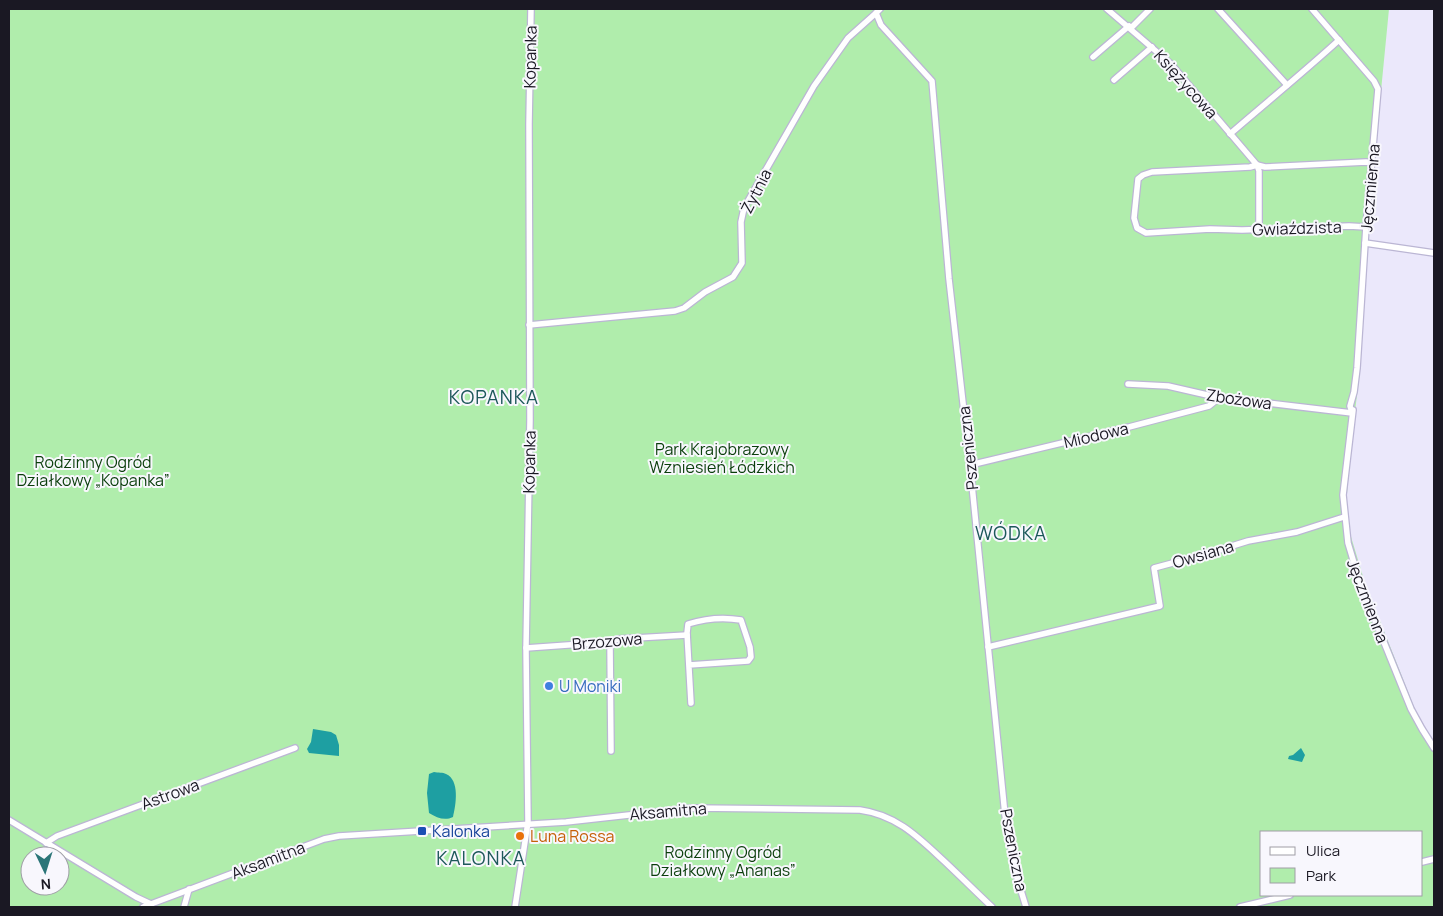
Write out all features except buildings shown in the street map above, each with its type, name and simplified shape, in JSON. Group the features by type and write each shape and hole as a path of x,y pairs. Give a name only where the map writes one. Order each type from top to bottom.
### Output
{"street":[{"name":"Kopanka","path":"515,907 527,825 526,648 530,420 531,9"},
{"name":"Księżycowa","path":"1108,9 1171,64 1257,166"},
{"path":"1093,57 1150,9"},
{"path":"1218,9 1287,85"},
{"name":"Jęczmienna","path":"1312,9 1374,81 1378,89 1354,392 1350,406 1352,413 1343,495 1344,517 1354,566 1371,611 1411,709 1434,748"},
{"name":"Żytnia","path":"529,324 674,311 684,308 705,292 733,277 742,263 740,222 744,208 814,86 848,38 878,11"},
{"name":"Pszeniczna","path":"878,11 880,25 932,81 949,279 970,465 1006,823 1015,870 1026,907"},
{"path":"1230,134 1302,74 1339,40"},
{"path":"1114,80 1152,46"},
{"path":"1259,229 1259,171 1257,166 1373,163"},
{"name":"Gwiaździsta","path":"1257,166 1142,174 1138,179 1134,218 1138,228 1146,233 1158,233 1227,229 1366,227"},
{"path":"1365,243 1434,253"},
{"name":"Zbożowa","path":"1128,384 1168,386 1216,397 1352,413"},
{"name":"Miodowa","path":"970,465 1209,406 1216,397"},
{"name":"Owsiana","path":"988,647 1160,606 1154,568 1248,541 1297,532 1344,517"},
{"path":"689,665 748,661 751,657 750,647 741,620 702,621 688,624 687,635 691,703"},
{"name":"Brzozowa","path":"526,648 610,642 618,639 687,635"},
{"path":"610,642 612,751"},
{"name":"Astrowa","path":"46,843 57,836 295,748"},
{"name":"Aksamitna","path":"143,907 328,838 353,834 527,825 692,808 867,811 884,817 915,834 992,907"},
{"path":"9,820 140,900 151,904"},
{"path":"184,907 189,889"},
{"path":"1240,907 1286,896"}],"green space":[{"name":"Park Krajobrazowy Wzniesień Łódzkich","path":"9,9 1389,9 1373,173 1360,371 1345,517 1365,583 1420,722 1434,744 1434,907 9,907"}],"shaded area":[{"path":"313,729 331,732 336,735 339,745 339,756 309,753 307,749 311,742"},
{"path":"1301,748 1305,755 1302,762 1288,759 1289,756"},
{"path":"434,772 445,773 453,782 456,800 453,817 441,818 429,813 427,793 429,774"}],"place":[{"name":"U Moniki","path":"549,686"},
{"name":"Kalonka","path":"422,831"},
{"name":"Luna Rossa","path":"520,836"}],"district":[{"name":"KOPANKA","path":"494,397"},
{"name":"WÓDKA","path":"1011,533"},
{"name":"KALONKA","path":"481,858"}],"park label":[{"name":"Rodzinny Ogród Działkowy „Kopanka”","path":"93,471"},
{"name":"Rodzinny Ogród Działkowy „Ananas”","path":"723,861"}]}
